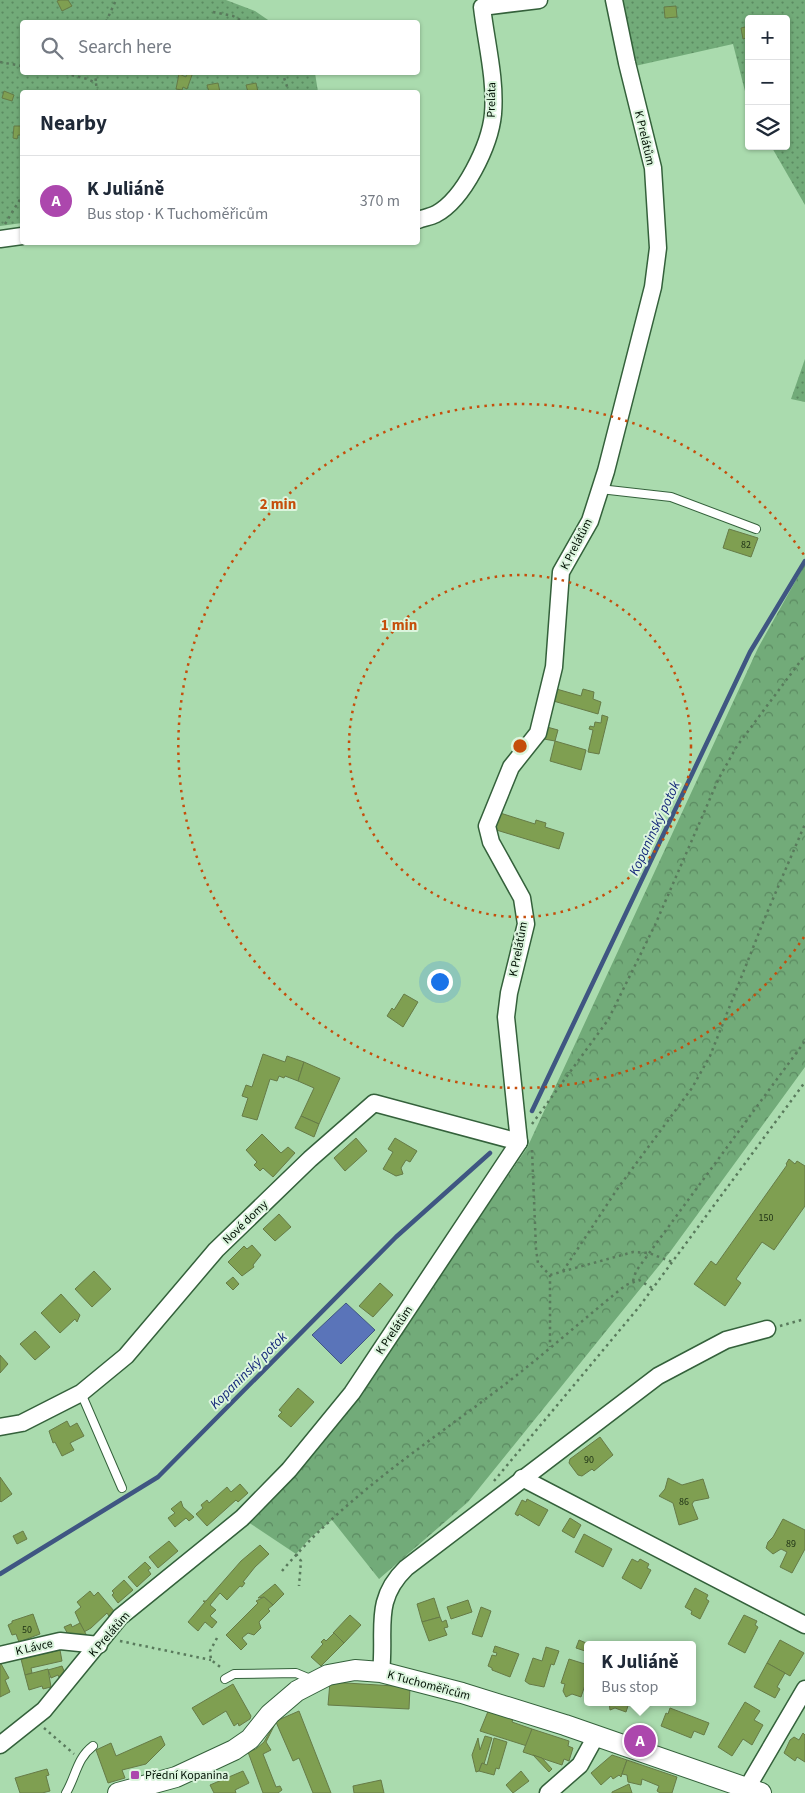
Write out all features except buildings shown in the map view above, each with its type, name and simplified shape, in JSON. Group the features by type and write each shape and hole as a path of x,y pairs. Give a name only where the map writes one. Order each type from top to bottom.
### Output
{"street":[{"name":"Preláta","path":"420,219 436,214 463,189 484,149 493,114 492,83 482,7 539,0"},
{"name":"K Prelátům","path":"0,1745 44,1710 120,1618 242,1518 289,1470 352,1393 519,1142 506,1017 509,994 526,924 522,898 491,842 487,826 511,767 538,733 554,667 561,572 590,521 600,489 652,287 658,248 652,168 626,63 614,0"},
{"path":"2,232 20,236"},
{"name":"Nové domy","path":"0,1427 22,1423 81,1393 126,1356 216,1250 310,1159 374,1102 519,1142"},
{"path":"381,1672 384,1631 382,1609 384,1599 395,1579 522,1478 658,1376 726,1340 767,1329"},
{"path":"522,1478 805,1626"},
{"name":"K Lávce","path":"0,1655 60,1641 99,1645"},
{"name":"K Tuchoměřicům","path":"118,1793 190,1772 243,1746 284,1701 314,1681 348,1671 381,1672 462,1693 596,1736 754,1791"},
{"path":"754,1791 805,1689"},
{"path":"548,1793 580,1765 596,1736"}],"lane":[{"path":"600,489 671,497 756,529"},
{"path":"81,1393 122,1488"},
{"path":"225,1679 234,1674 296,1673 314,1681"},
{"path":"66,1793 73,1780 79,1761 84,1753 93,1746"}],"path":[{"path":"107,20 116,0"},
{"path":"213,12 232,16 240,20"},
{"path":"0,62 20,66"},
{"path":"70,75 96,83"},
{"path":"95,75 98,90"},
{"path":"283,75 288,90"},
{"path":"2,232 20,200"},
{"path":"550,1348 550,1275 538,1263 536,1249 534,1153 531,1146 519,1142 608,1020 655,925 719,778 738,746 805,655"},
{"path":"562,1271 618,1188 692,1088 710,1056 766,915 805,824"},
{"path":"282,1571 310,1538 387,1473 510,1381 633,1281 636,1271 805,1041"},
{"path":"490,1487 652,1288 805,1082"},
{"path":"550,1275 633,1252 649,1254 672,1262"},
{"path":"633,1281 645,1282 652,1288"},
{"path":"767,1329 805,1319"},
{"path":"296,1554 301,1561 299,1586"},
{"path":"211,1660 210,1651 217,1638"},
{"path":"136,1643 211,1660 219,1667 234,1674"},
{"path":"34,1717 79,1761"}],"green space":[{"path":"0,0 226,0 255,11 268,20 20,20 20,75 315,75 318,90 20,90 20,223 0,226"},
{"path":"621,0 805,0 805,205 773,150 790,150 790,15 745,15 745,91 733,44 635,66"},
{"path":"805,359 805,402 791,399"},
{"path":"805,564 805,1067 670,1252 468,1502 379,1579 332,1520 310,1538 296,1554 248,1522 358,1396 527,1148 758,648"}],"water":[{"path":"346,1303 375,1330 341,1364 312,1335"}],"waterway":[{"name":"Kopaninský potok","path":"532,1111 750,652 805,561"},
{"name":"Kopaninský potok","path":"0,1574 158,1477 396,1237 490,1153"}],"place":[{"name":"K Juliáně","path":"640,1741"},
{"name":"Přední Kopanina","path":"135,1775"}]}
